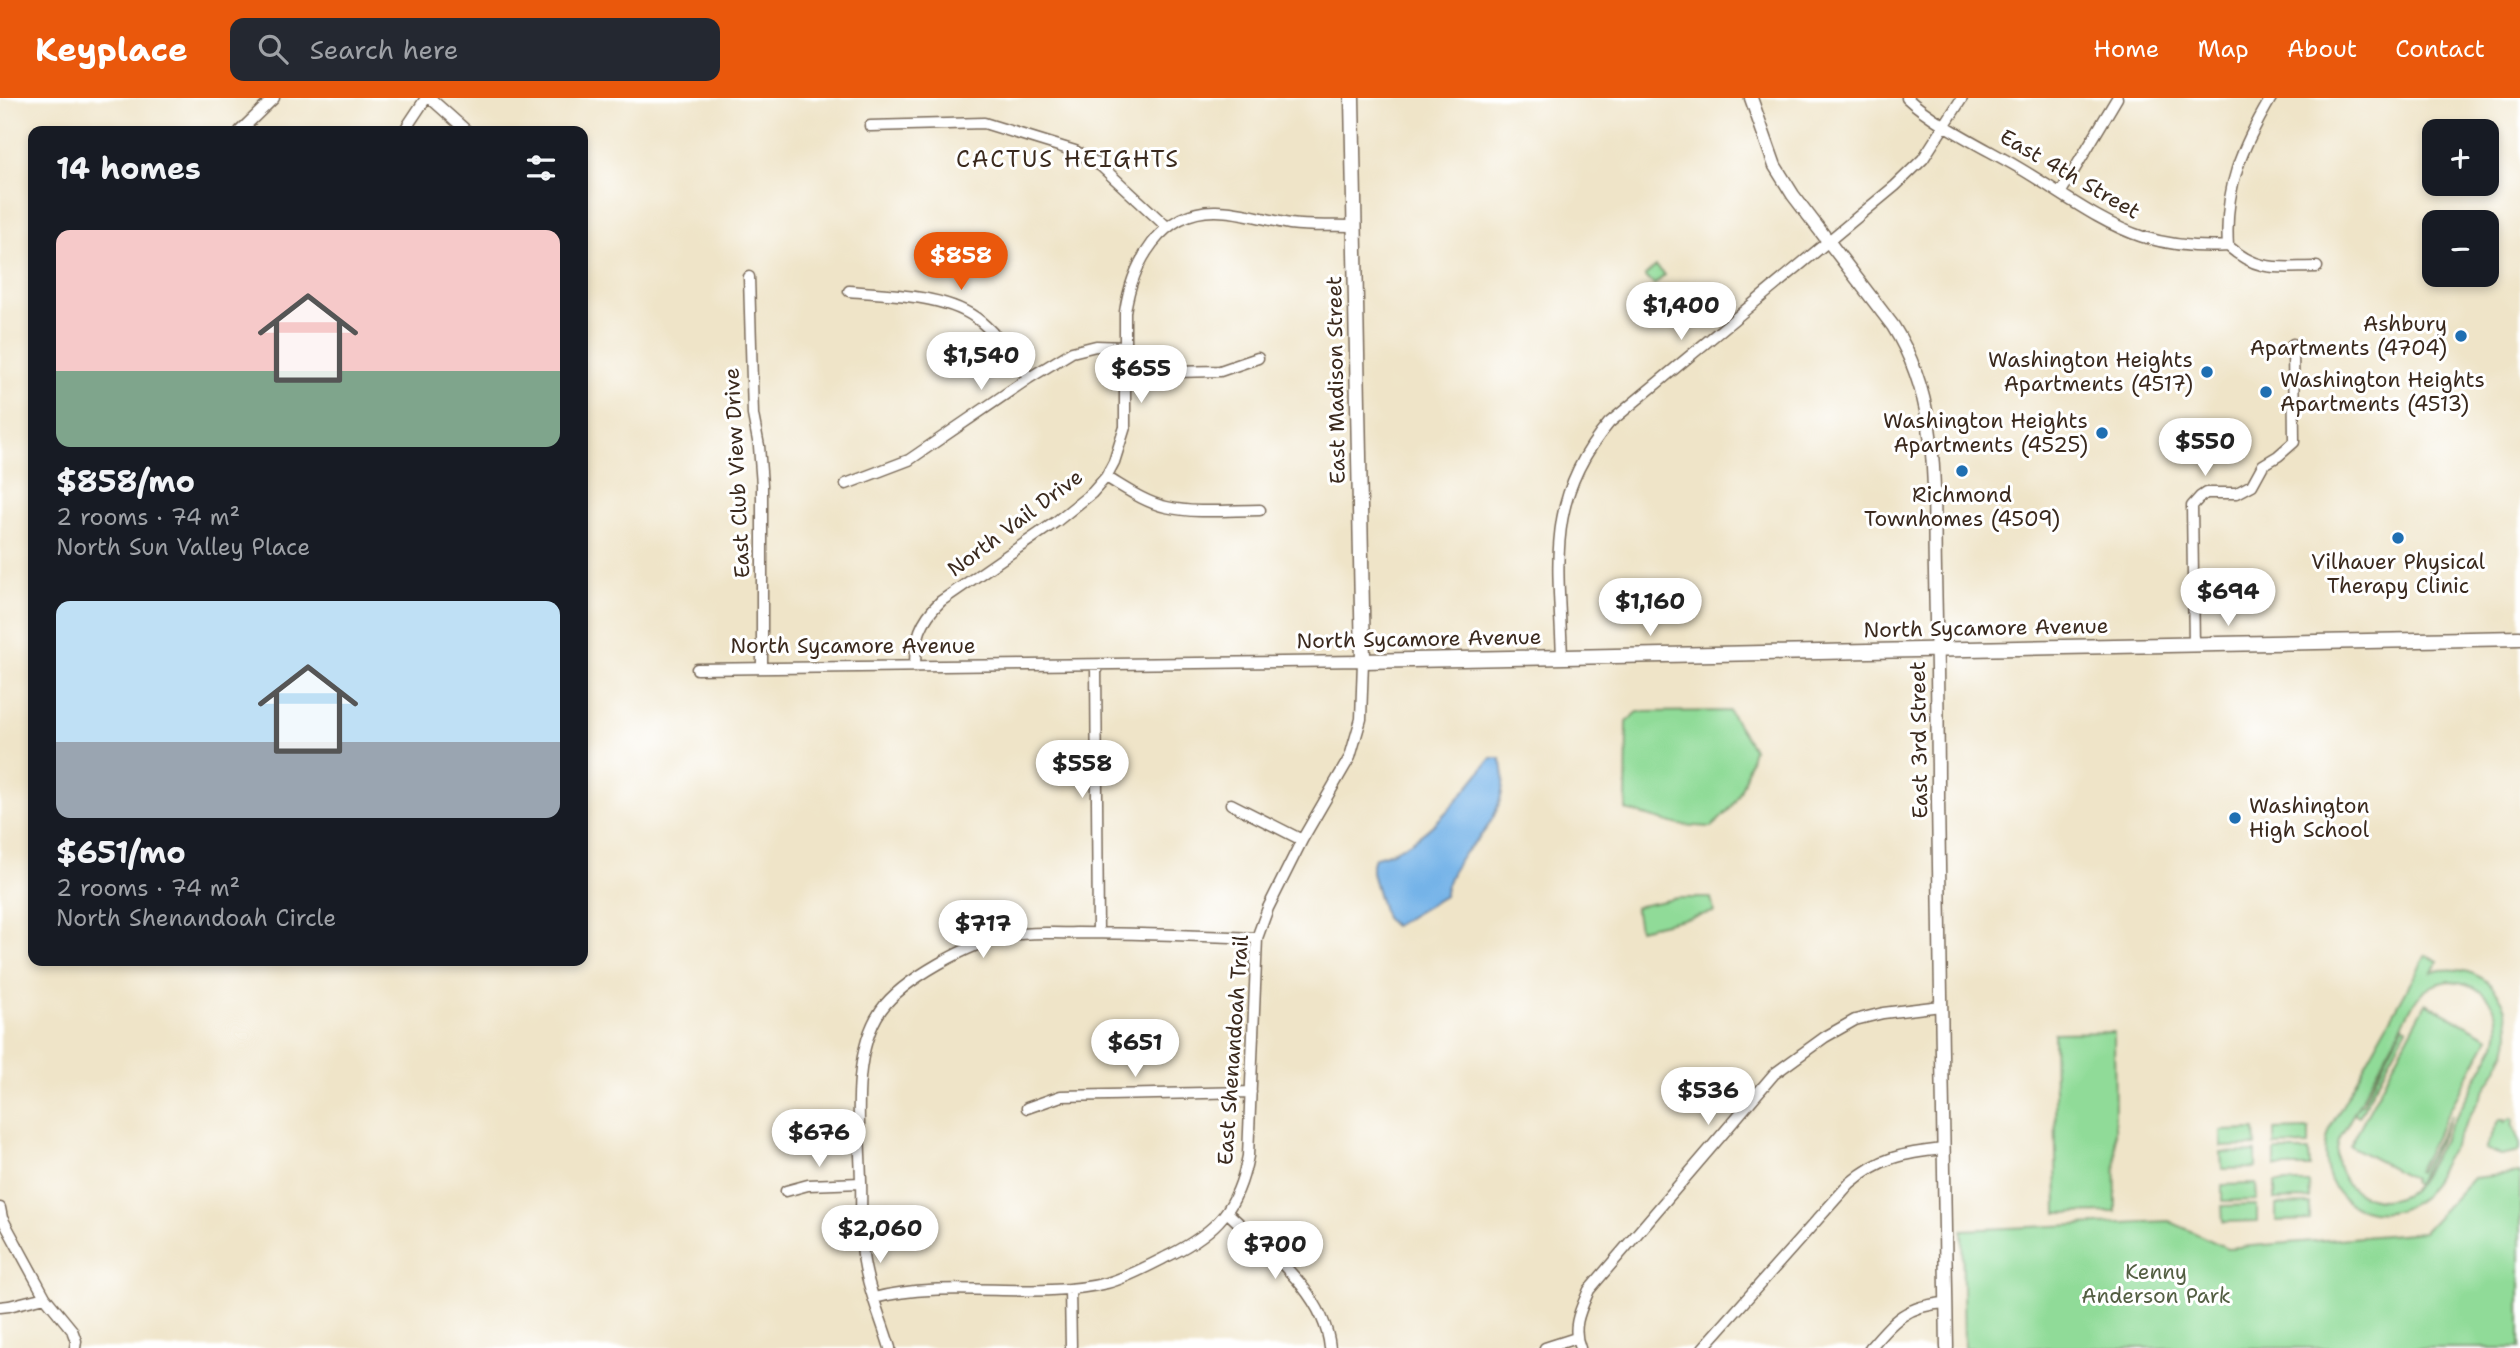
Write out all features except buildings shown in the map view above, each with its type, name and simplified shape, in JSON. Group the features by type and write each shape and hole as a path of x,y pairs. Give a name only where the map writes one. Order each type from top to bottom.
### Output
{"main road":[{"name":"East Madison Street","path":"1352,98 1363,661"},
{"name":"North Sycamore Avenue","path":"1363,661 2520,639"}],"street":[{"path":"245,126 274,98"},
{"path":"408,126 428,98 461,126"},
{"name":"East 3rd Street","path":"1751,98 1775,166 1799,204 1908,349 1920,379 1928,414 1932,449 1937,649 1947,1348"},
{"name":"East 4th Street","path":"1907,98 1946,125 2109,223 2166,243 2228,246"},
{"path":"1562,658 1558,537 1562,510 1591,444 1609,423 1895,186 1923,159 1962,98"},
{"path":"2061,192 2117,98"},
{"path":"2271,98 2256,123 2236,168 2227,229 2228,246 2243,260 2258,266 2317,267"},
{"path":"870,126 985,123 1062,147 1101,166 1167,228"},
{"name":"North Vail Drive","path":"915,667 918,631 927,615 941,601 1058,521 1092,493 1106,477 1114,462 1125,426 1125,312 1131,280 1146,249 1167,228 1194,215 1217,211 1293,224 1354,226"},
{"name":"East Club View Drive","path":"749,277 753,415 762,485 762,668"},
{"path":"849,290 939,302 959,308 992,331 1029,378"},
{"path":"2194,646 2192,506 2206,493 2237,493 2252,485 2263,465 2294,442 2293,344"},
{"path":"846,484 909,460 1072,352 1096,346 1125,347"},
{"path":"1126,373 1220,371 1258,358"},
{"path":"1106,477 1147,501 1166,507 1187,510 1261,509"},
{"name":"North Sycamore Avenue","path":"697,668 1096,666 1363,661"},
{"name":"East Shenandoah Trail","path":"874,1298 902,1292 1070,1289 1107,1282 1140,1270 1202,1236 1228,1213 1242,1184 1248,1156 1257,938 1268,908 1302,840 1350,757 1361,719 1363,661"},
{"path":"1096,666 1098,933"},
{"path":"1231,803 1302,840"},
{"path":"890,1348 865,1268 862,1248 859,1105 862,1068 869,1035 881,1011 901,988 991,939 1019,934 1098,933 1257,938"},
{"path":"1545,1348 1578,1343 1577,1316 1590,1290 1774,1074 1825,1037 1855,1020 1882,1013 1941,1006"},
{"path":"1027,1108 1061,1096 1251,1092"},
{"path":"1703,1348 1850,1182 1867,1168 1886,1159 1911,1152 1943,1149"},
{"path":"786,1192 808,1185 861,1183"},
{"path":"1228,1213 1296,1279 1315,1303 1326,1329 1330,1348"},
{"path":"1,1215 45,1297 72,1330 75,1344"},
{"path":"1070,1289 1070,1348"},
{"path":"0,1307 45,1297"},
{"path":"1870,1348 1903,1313 1921,1306 1946,1303"}],"green space":[{"path":"1656,266 1665,275 1654,285 1645,276"},
{"path":"1729,711 1753,749 1740,792 1721,818 1711,827 1679,825 1626,810 1627,721 1638,712"},
{"path":"1678,898 1711,898 1714,912 1639,929 1635,907"},
{"path":"2426,955 2438,961 2432,972 2467,972 2482,978 2493,988 2502,1000 2508,1016 2506,1052 2425,1195 2404,1208 2384,1212 2364,1210 2348,1202 2335,1189 2327,1171 2326,1150 2331,1126","holes":["2439,983 2461,983 2482,993 2495,1010 2498,1020 2496,1044 2419,1183 2405,1194 2390,1199 2375,1199 2361,1194 2349,1186 2341,1173 2337,1158 2339,1140 2415,1001 2426,990"]},
{"path":"2426,1003 2489,1037 2417,1171 2419,1172 2452,1115 2416,1185 2412,1182 2413,1179 2350,1146"},
{"path":"2403,1025 2407,1028 2359,1116 2354,1113 2360,1103 2362,1104"},
{"path":"2114,1032 2116,1212 2057,1213 2054,1033"},
{"path":"2511,1118 2520,1141 2520,1151 2501,1155 2485,1149 2500,1119 2505,1119 2505,1122"},
{"path":"2309,1129 2309,1145 2274,1146 2274,1130"},
{"path":"2255,1130 2256,1146 2221,1147 2221,1131"},
{"path":"2275,1151 2309,1151 2310,1167 2275,1167"},
{"path":"2256,1152 2256,1168 2222,1169 2221,1153"},
{"name":"Kenny Anderson Park","path":"2520,1173 2520,1348 1964,1348 1962,1230 2169,1221 2227,1248 2423,1232 2473,1178"},
{"path":"2275,1183 2309,1183 2310,1199 2275,1200"},
{"path":"2256,1184 2257,1200 2222,1201 2222,1185"},
{"path":"2310,1204 2310,1220 2276,1221 2276,1205"},
{"path":"2257,1205 2257,1221 2223,1222 2222,1206"}],"water":[{"path":"1491,758 1500,758 1504,775 1502,793 1492,819 1459,860 1444,896 1394,926 1385,918 1372,873 1372,863 1376,857 1411,842 1441,818"}],"place":[{"name":"Ashbury Apartments (4704)","path":"2461,336"},
{"name":"Washington Heights Apartments (4517)","path":"2207,372"},
{"name":"Washington Heights Apartments (4513)","path":"2266,392"},
{"name":"Washington Heights Apartments (4525)","path":"2102,433"},
{"name":"Richmond Townhomes (4509)","path":"1962,471"},
{"name":"Vilhauer Physical Therapy Clinic","path":"2398,538"},
{"name":"Washington High School","path":"2235,818"}],"district":[{"name":"CACTUS HEIGHTS","path":"1068,159"}]}
